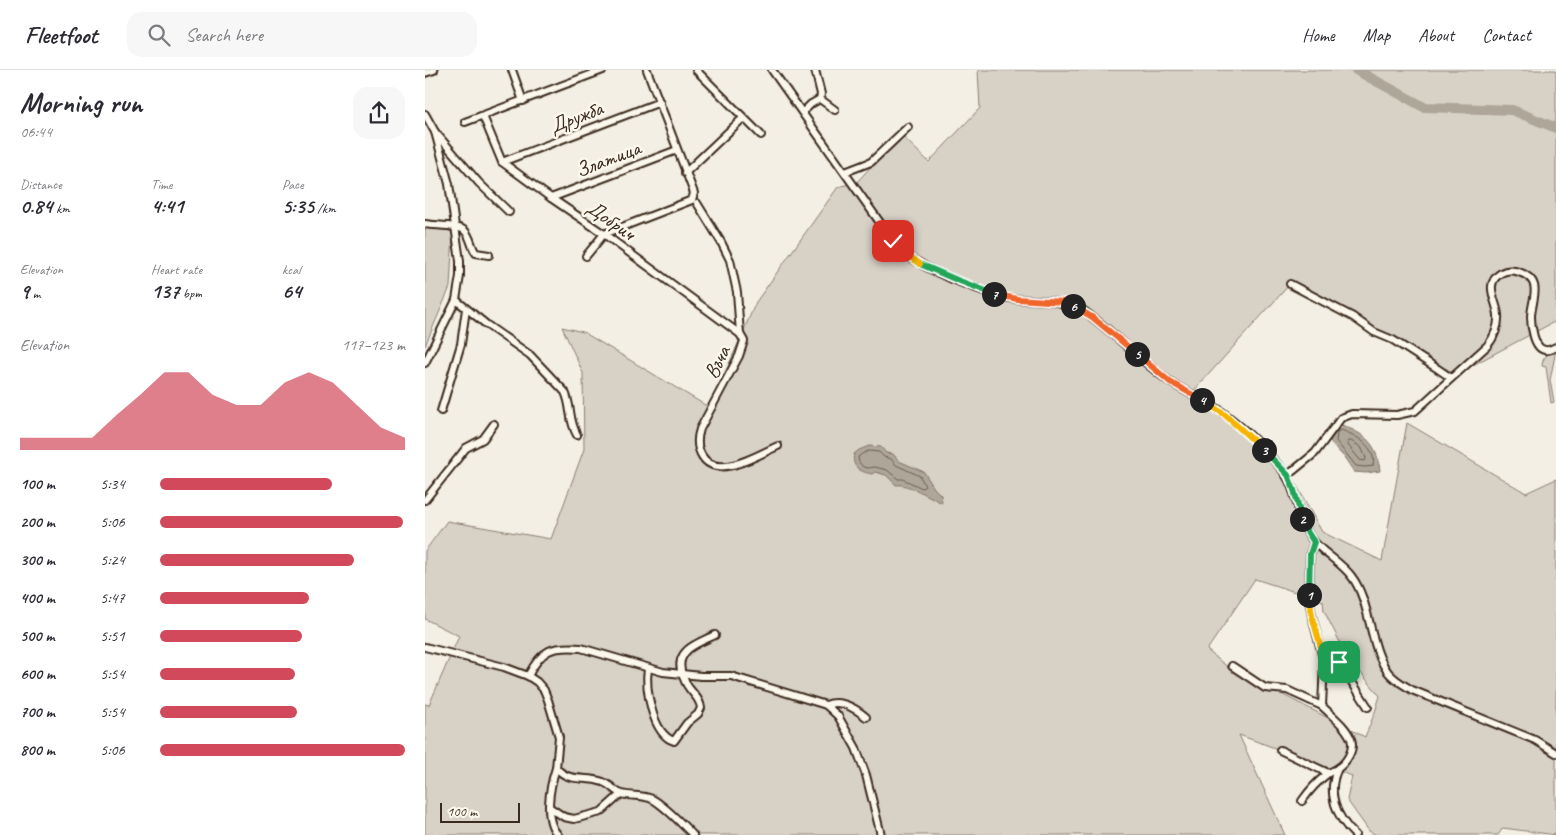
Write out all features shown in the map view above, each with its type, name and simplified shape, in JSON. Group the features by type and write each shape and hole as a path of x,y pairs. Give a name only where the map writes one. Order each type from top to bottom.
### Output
{"street":[{"path":"425,73 434,70"},
{"path":"511,70 523,101"},
{"path":"465,122 603,70"},
{"name":"Въча","path":"647,70 695,200 730,260 737,292 740,334 744,341 742,350 700,429 698,440 700,451 707,463 721,468 737,464 778,446"},
{"path":"696,70 761,135"},
{"path":"772,70 893,241 917,262 993,294 1017,299 1063,302 1081,309 1170,382 1224,414 1261,446 1288,475 1308,533 1314,542 1353,578 1363,600 1383,664 1389,674 1413,690 1527,737 1556,754"},
{"path":"815,70 821,94 820,99"},
{"path":"803,112 820,99"},
{"path":"820,99 835,110"},
{"name":"Дружба","path":"502,162 660,102"},
{"path":"425,114 435,132 479,183 509,212"},
{"path":"483,116 502,162"},
{"path":"685,173 743,118"},
{"path":"845,172 871,162 908,126"},
{"path":"425,363 455,300 460,276 460,261 449,184 435,132"},
{"name":"Златица","path":"551,198 677,150"},
{"name":"Добрич","path":"502,162 740,334"},
{"path":"586,256 604,234 695,200"},
{"path":"425,224 461,228 466,232 476,253 489,255"},
{"path":"1288,475 1315,453 1341,418 1346,415 1361,413 1397,415 1415,411 1487,346 1493,337 1498,322 1498,314 1491,289 1497,276 1505,271 1521,272 1531,280 1535,293 1531,315 1535,340 1539,348 1543,350 1556,348"},
{"path":"1290,284 1353,317 1374,332 1393,340 1451,378"},
{"path":"455,300 530,355 565,392 568,399 569,416 577,435"},
{"path":"441,411 461,344 466,309"},
{"path":"425,500 466,448 483,439 494,424"},
{"path":"1314,542 1310,554 1309,598 1325,670 1322,706"},
{"path":"648,668 646,678 648,694 656,722 663,732 673,740 677,739 683,728 698,714 701,708 699,700 686,684 680,661 684,652 690,647 715,636"},
{"path":"425,647 504,667 528,676 544,690 554,716 559,744 549,808 555,833"},
{"path":"528,676 539,657 551,650 568,648 596,652 648,668 682,674 731,676 826,705 839,716 856,748 866,774 881,835"},
{"path":"1322,651 1330,651 1339,662 1368,708"},
{"path":"1232,666 1265,688 1287,690 1322,706 1345,730 1352,746 1333,778 1332,791 1341,818 1355,835"},
{"path":"826,705 831,702 845,705 857,710 866,717"},
{"path":"1280,750 1328,773"},
{"path":"556,768 572,778 604,782 621,794 640,795 652,799 693,835"},
{"path":"1301,800 1328,773 1338,768"},
{"path":"549,808 564,817 573,819 601,812 621,794"}],"shaded area":[{"path":"978,70 1556,70 1556,321 1456,374 1290,284 1191,394 1244,431 1290,473 1322,532 1382,561 1407,423 1526,493 1556,479 1556,835 1503,828 1498,835 1376,835 1369,831 1347,800 1352,776 1239,735 1285,835 425,835 425,704 429,705 459,636 425,619 425,551 447,521 551,539 584,449 583,373 562,327 583,332 710,408 756,302 838,187 853,183 884,227 857,182 900,134 929,162 980,108","holes":["1255,579 1323,601 1324,611 1347,656 1380,696 1365,737 1225,665 1207,650"]},
{"path":"425,224 453,232 450,287 425,346"},
{"path":"1556,350 1550,380 1554,402 1551,403 1546,367 1542,366 1542,363 1548,354"}],"water":[{"path":"1342,425 1358,432 1369,441 1376,453 1380,471 1354,472 1344,457 1330,442 1334,429"},
{"path":"869,446 881,447 886,453 893,454 899,461 924,472 941,495 942,503 913,488 896,485 886,475 875,472 872,474 857,468 853,459 854,454"}],"waterway":[{"path":"1356,70 1424,107 1512,110 1556,128"}],"route":[{"path":"893,241 917,262 993,294 1017,299 1063,302 1081,309 1170,382 1224,414 1261,446 1288,475 1303,522 1314,542 1310,554 1309,598 1312,616 1322,651 1330,651 1339,662"}]}
